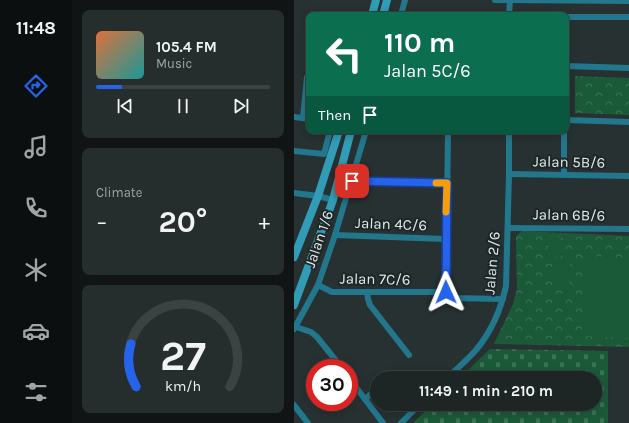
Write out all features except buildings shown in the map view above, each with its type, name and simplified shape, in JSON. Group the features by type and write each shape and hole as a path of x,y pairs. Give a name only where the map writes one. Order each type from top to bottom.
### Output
{"street":[{"path":"373,12 376,0"},
{"path":"384,12 387,0"},
{"path":"402,12 405,0"},
{"path":"494,0 629,1"},
{"path":"510,0 510,12"},
{"path":"569,17 629,17"},
{"path":"569,66 629,68"},
{"path":"294,117 306,118"},
{"path":"569,120 629,122"},
{"path":"294,151 324,154 329,134"},
{"path":"294,257 318,196 338,134"},
{"path":"294,305 333,200 349,134"},
{"name":"Jalan 1/6","path":"295,328 318,285 352,181 365,134"},
{"name":"Jalan 4C/6","path":"446,292 448,134"},
{"name":"Jalan 2/6","path":"454,371 482,342 503,299 506,286 510,174 509,134"},
{"path":"564,134 564,174"},
{"name":"Jalan 5B/6","path":"510,174 629,176"},
{"path":"352,181 447,183"},
{"path":"294,193 318,196 333,200"},
{"name":"Jalan 6B/6","path":"508,228 629,229"},
{"name":"Jalan 4C/6","path":"335,235 446,239"},
{"name":"Jalan 7C/6","path":"318,285 332,292 446,292 452,298 503,299"},
{"path":"367,292 370,305 409,355"},
{"path":"295,328 311,332 317,337 335,359"},
{"path":"358,390 383,423"},
{"path":"365,399 370,395"},
{"path":"294,405 308,423"},
{"path":"401,423 413,411"}],"green space":[{"path":"575,76 629,78 629,115 575,113"},
{"path":"522,231 629,236 629,347 494,344 513,304 517,289 516,236"},
{"path":"549,237 561,237 561,257 549,257"},
{"path":"586,256 629,258 629,338 582,336"},
{"path":"554,261 570,261 569,288 553,287"},
{"path":"490,349 608,351 608,423 413,423 426,411 602,411 602,371 467,371"}],"slow traffic":[{"path":"436,183 447,183 446,212"}],"route":[{"path":"352,181 447,183 446,292"}]}
